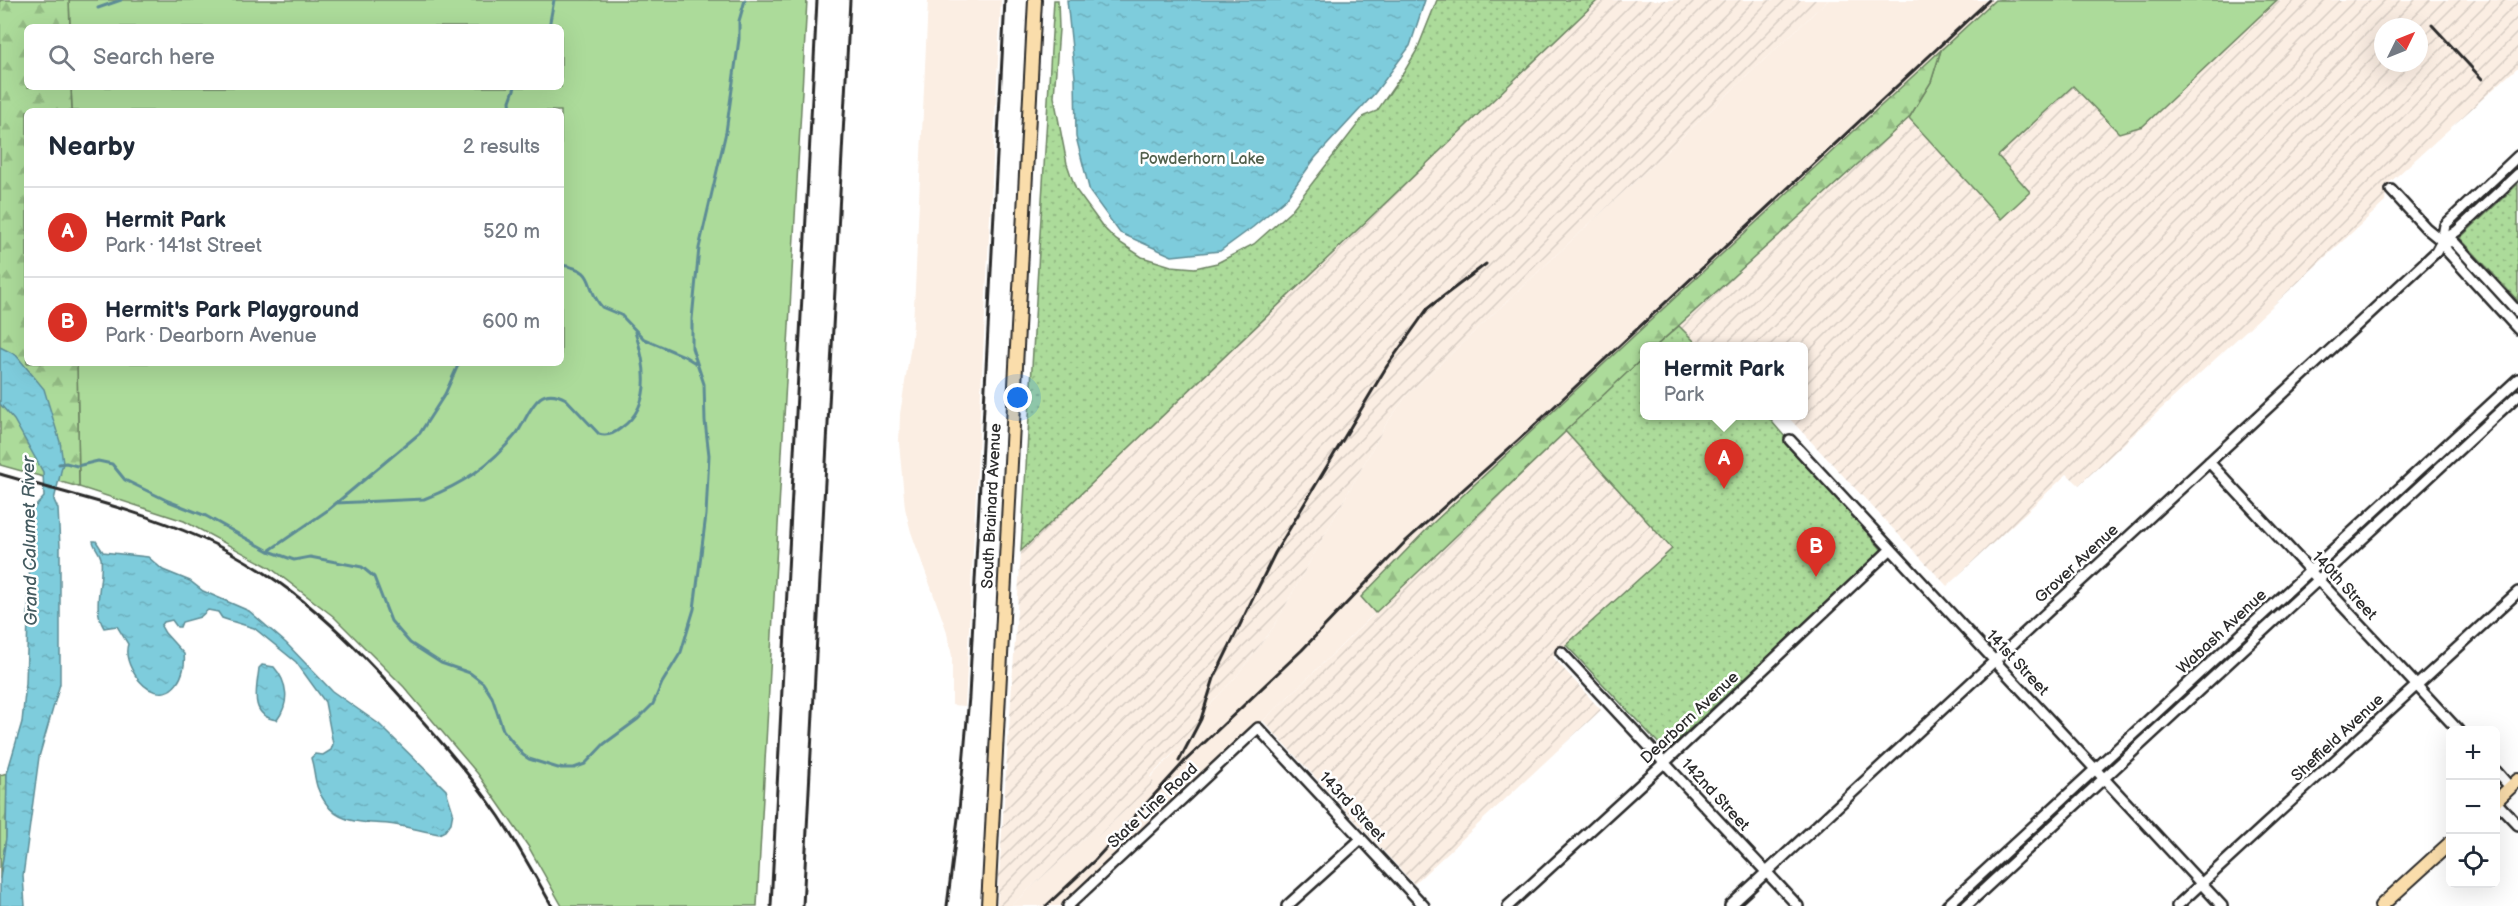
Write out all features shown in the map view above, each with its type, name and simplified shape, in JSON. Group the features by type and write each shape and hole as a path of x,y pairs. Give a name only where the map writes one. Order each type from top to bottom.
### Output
{"main road":[{"name":"South Brainard Avenue","path":"988,906 1035,0"},
{"path":"2500,798 2514,784"},
{"path":"2381,906 2446,848"}],"street":[{"name":"Grover Avenue","path":"1730,906 2436,252 2442,241 2445,225 2518,156"},
{"name":"Grover Avenue","path":"2442,241 2457,231 2518,174"},
{"path":"2391,190 2426,228 2442,241 2447,251 2518,329"},
{"path":"2442,241 2454,242 2518,312"},
{"name":"Wabash Avenue","path":"1947,906 2518,379"},
{"name":"Wabash Avenue","path":"1966,906 2518,395"},
{"name":"141st Street","path":"1790,440 2222,906"},
{"name":"140th Street","path":"2209,462 2454,726"},
{"name":"Dearborn Avenue","path":"1508,906 1891,549"},
{"name":"Sheffield Avenue","path":"2177,906 2518,592"},
{"name":"142nd Street","path":"1561,652 1798,906"},
{"name":"143rd Street","path":"1258,728 1424,906"},
{"name":"State Line Road","path":"1068,906 1258,728"},
{"path":"2500,774 2514,784"},
{"path":"2500,806 2518,825"},
{"path":"1287,906 1361,839"}],"shaded area":[{"path":"928,0 1001,0 965,706 952,705 952,656 946,629 911,532 905,508 899,443 900,414 912,338"},
{"path":"1598,0 1828,0 1408,394 1386,424 1273,628 1235,678 1197,718 1202,724 1150,777 1154,783 1098,836 1092,831 1011,906 997,906 1021,551"},
{"path":"1828,0 1995,0 1432,524 1361,598 1375,613 1263,721 1258,722 1061,906 1011,906 1093,830 1098,836 1154,783 1150,778 1202,724 1197,718 1235,678 1273,628 1386,424 1408,394"},
{"path":"2277,0 2518,0 2518,67 2387,185 2385,202 2079,485 2067,474 1947,586 1791,420 1808,420 1808,342 1695,342 1679,326 1909,118 2001,218 1998,156 2073,85 2143,126"},
{"path":"1565,431 1672,549 1553,657 1601,710 1414,884 1263,721"}],"green space":[{"path":"0,0 69,0 70,24 24,24 24,90 71,90 72,108 24,108 24,366 77,366 79,487 0,465"},
{"path":"69,0 807,0 757,906 562,906 528,846 478,774 404,687 333,616 269,567 184,521 79,487 77,366 564,366 564,108 72,108 71,90 564,90 564,24 70,24"},
{"path":"1054,0 1058,0 1059,29 1054,97 1067,164 1076,190 1103,227 1116,240 1142,257 1171,266 1195,268 1217,263 1254,244 1290,212 1364,116 1377,111 1417,50 1437,0 1598,0 1021,551"},
{"path":"1995,0 2277,0 2143,126 2119,133 2073,86 1998,156 2030,192 2001,219 1909,118 1931,82 1941,50"},
{"path":"1941,50 1931,82 1909,118 1660,342 1640,342 1640,361 1375,613 1361,597 1432,524"},
{"path":"2518,184 2518,301 2460,238"},
{"path":"1679,326 1695,342 1661,342"},
{"path":"1640,361 1640,420 1770,420 1881,549 1880,553 1665,750 1566,645 1672,549 1565,431"},
{"path":"7,773 6,838 0,879 0,775"}],"water":[{"name":"Powderhorn Lake","path":"1067,0 1425,0 1410,46 1375,93 1315,158 1286,199 1220,251 1172,256 1120,233 1090,192 1076,137 1075,77"},
{"path":"0,347 16,355 44,389 60,442 63,463 54,500 58,509 60,546 60,684 39,757 23,876 25,906 0,906 0,879 6,838 7,773 22,722 26,683 31,522 23,513 33,509 44,497 43,472 14,420 0,404"},
{"path":"93,541 96,541 103,552 148,557 163,570 249,611 286,643 332,691 379,724 446,790 453,812 451,823 445,831 439,834 394,825 353,821 345,819 331,809 318,790 311,758 315,754 323,755 331,750 333,744 325,702 296,662 254,628 222,618 218,612 208,610 200,617 182,622 180,627 177,627 172,620 164,622 161,626 165,633 184,654 181,677 177,684 165,692 149,689 144,685 135,675 129,663 128,644 117,626 104,628 100,620 98,603 101,558"},
{"path":"262,665 274,667 285,686 284,707 277,720 262,713 256,700 259,668"}],"waterway":[{"path":"98,8 121,0"},
{"path":"550,24 554,0"},
{"path":"59,464 77,466 98,461 112,464 125,480 206,516 269,551 294,560 310,557 362,567 374,577 391,621 410,643 441,663 470,673 483,683 492,697 503,730 523,755 558,768 574,768 585,764 604,744 638,719 653,704 662,683 681,652 694,609 706,515 709,455 704,384 692,348 692,319 699,248 726,132 739,39 739,21 745,0"},
{"path":"511,108 510,101 514,90"},
{"path":"564,266 573,267 586,275 602,307 621,315 644,339 697,364"},
{"path":"336,503 424,499 451,487 475,473 497,455 517,433 536,402 549,394 566,399 599,434 608,435 616,431 631,419 642,396 644,371 635,332"},
{"path":"270,550 328,510 420,433 445,394 458,366"}],"railway":[{"path":"771,906 817,0"},
{"path":"803,906 850,0"},
{"path":"947,906 959,810 969,697 1005,0"},
{"path":"1046,906 1095,860 1185,761 1302,650 1406,541 1526,433 1989,0"},
{"path":"2432,25 2482,79"},
{"path":"1179,761 1201,719 1214,678 1275,553 1387,366 1428,308 1486,264"},
{"path":"0,474 126,510 175,527 229,552 284,586 356,649 464,770 499,816 552,906"}],"place":[{"name":"Hermit Park","path":"1724,489"},
{"name":"Hermit's Park Playground","path":"1816,577"}],"water label":[{"name":"Grand Calumet River","path":"30,541"}]}
